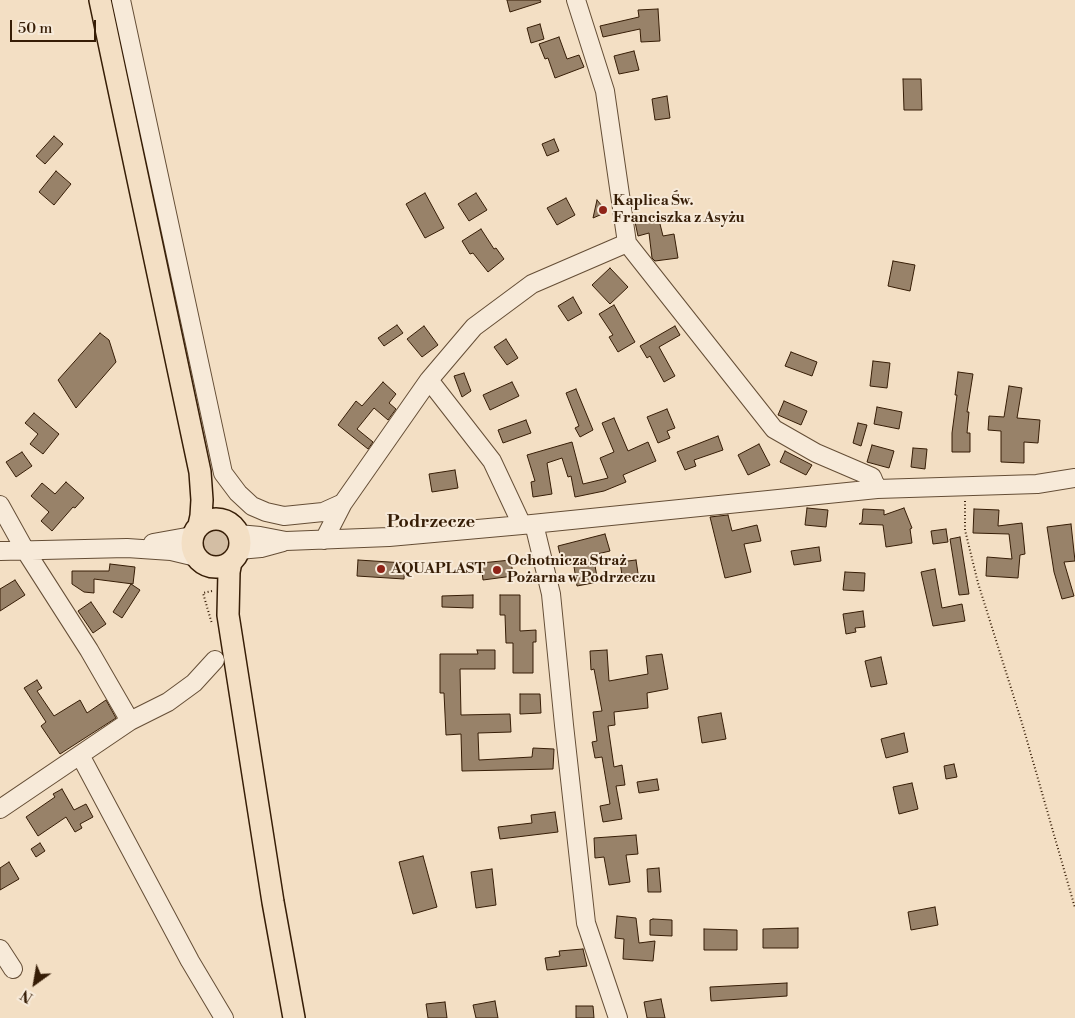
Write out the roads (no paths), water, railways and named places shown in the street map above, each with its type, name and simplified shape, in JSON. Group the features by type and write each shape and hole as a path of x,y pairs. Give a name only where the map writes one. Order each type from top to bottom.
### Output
{"main road":[{"path":"100,0 200,472 201,516 192,551 213,573 219,589 220,622 294,1018"},
{"path":"200,472 221,519"},
{"path":"196,531 213,519 221,519 228,522 236,549 228,572 220,622"},
{"path":"202,562 216,568 236,549"}],"street":[{"path":"121,0 223,473 238,493 252,506 266,512 284,516 323,512 342,504"},
{"path":"576,0 605,91 626,243 774,429 816,453 872,477 877,489"},
{"path":"324,540 342,504 429,380 474,327 532,284 626,243"},
{"path":"429,380 492,461 528,524 551,594 586,922 618,1018"},
{"path":"236,549 261,548 286,541 383,537 877,489 1037,484 1075,478"},
{"path":"0,505 25,550 89,650 130,721"},
{"path":"128,548 196,531"},
{"path":"0,551 128,548 171,551 202,562"},
{"path":"0,808 130,721 168,702 194,683 216,660"},
{"path":"80,755 190,961 224,1018"},
{"path":"0,949 13,970"}],"place":[{"name":"Kaplica Św. Franciszka z Asyżu","path":"603,210"},
{"name":"AQUAPLAST","path":"381,569"},
{"name":"Ochotnicza Straż Pożarna w Podrzeczu","path":"497,570"}],"district":[{"name":"Podrzecze","path":"431,523"}]}
